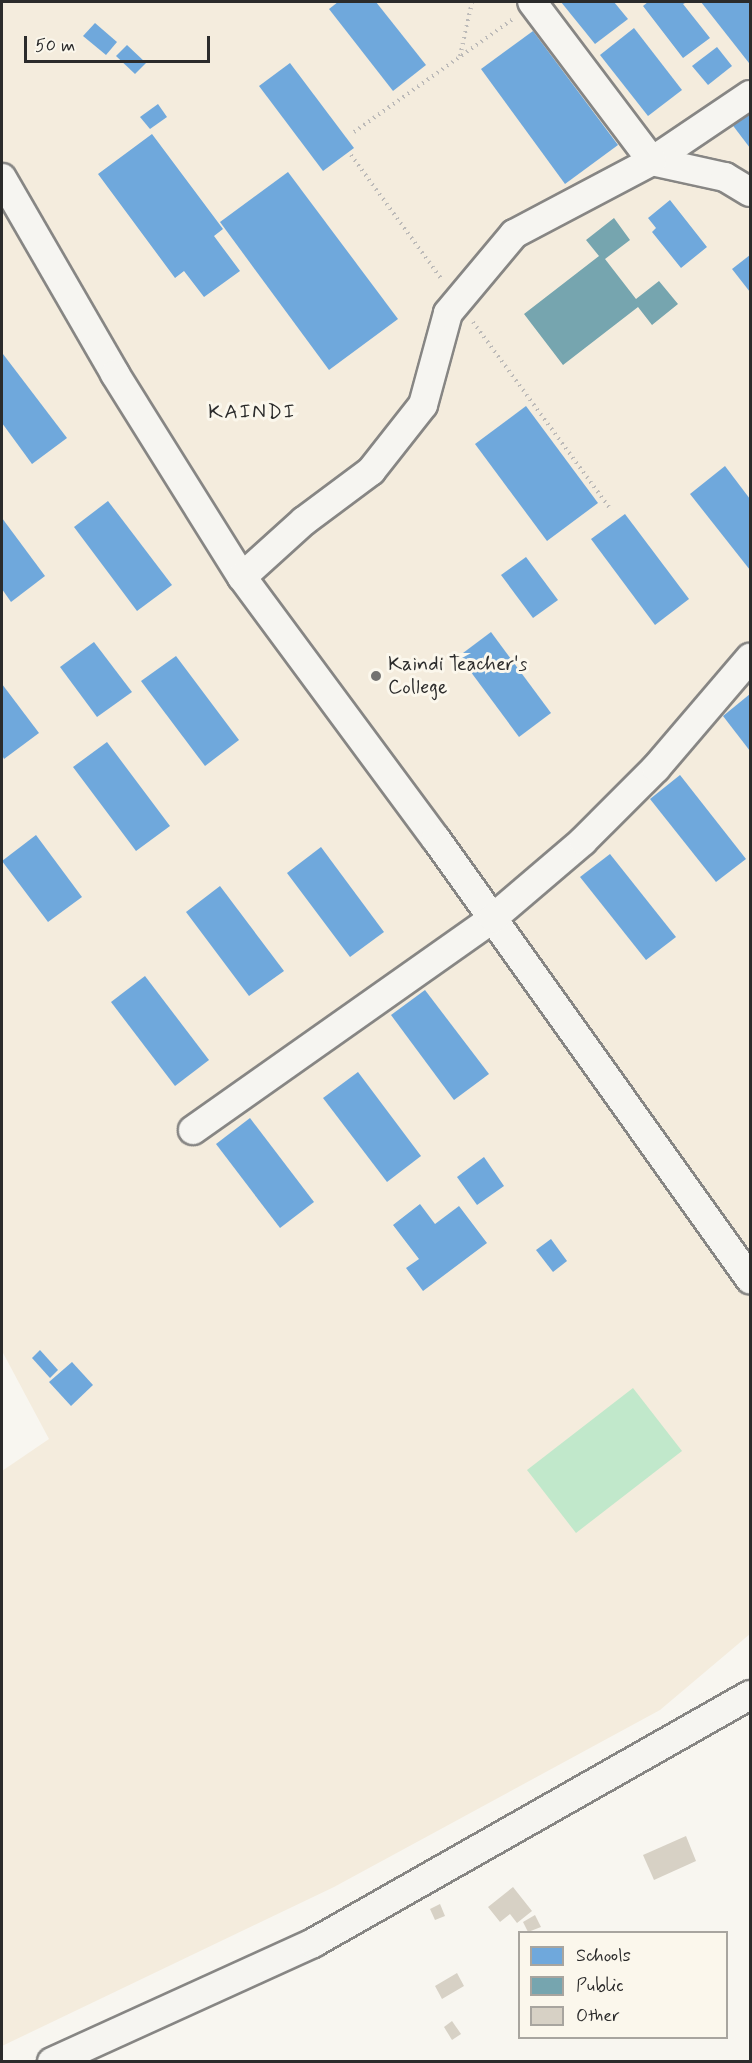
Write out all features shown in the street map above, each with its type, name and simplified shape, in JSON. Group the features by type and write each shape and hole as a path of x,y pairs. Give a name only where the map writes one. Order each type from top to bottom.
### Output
{"street":[{"path":"533,3 652,161 725,177 750,192"},
{"path":"242,576 304,520 370,471 423,405 448,313 514,234 652,161 750,95"},
{"path":"2,178 116,374 242,576 494,918 750,1279"},
{"path":"193,1130 494,918 583,842 656,768 750,658"},
{"path":"52,2061 313,1943 750,1695"}],"path":[{"path":"460,57 472,2"},
{"path":"354,132 533,3"},
{"path":"351,155 611,510"}],"shaded area":[{"name":"Kaindi Teacher's College","path":"2,2 750,2 750,1634 660,1710 334,1887 2,2046 2,1471 49,1439 2,1351"}],"green space":[{"path":"633,1388 682,1451 576,1533 527,1470"}],"building: Schools":[{"path":"338,2 376,2 426,65 393,91 329,9"},
{"path":"561,2 614,2 628,19 595,44"},
{"path":"648,2 687,2 683,4 710,38 683,58 643,6"},
{"path":"701,2 750,2 749,63"},
{"path":"95,23 117,42 106,55 83,36"},
{"path":"634,28 682,90 648,116 600,55"},
{"path":"533,31 618,145 565,184 481,69"},
{"path":"127,45 146,63 135,74 116,56"},
{"path":"717,47 732,66 708,85 692,66"},
{"path":"290,63 354,148 323,171 259,86"},
{"path":"158,104 167,117 150,129 140,117"},
{"path":"750,108 750,148 731,123"},
{"path":"152,134 223,229 214,236 240,271 204,297 184,271 175,278 98,174"},
{"path":"288,172 398,319 329,370 220,222"},
{"path":"670,200 707,247 681,268 652,232 656,228 648,218"},
{"path":"750,255 750,292 732,269"},
{"path":"3,354 67,438 32,464 2,423"},
{"path":"526,406 598,503 547,541 475,444"},
{"path":"725,466 750,499 750,570 690,494"},
{"path":"108,501 172,585 137,611 74,527"},
{"path":"625,514 689,599 655,625 591,539"},
{"path":"2,518 45,576 11,602 2,589"},
{"path":"526,557 558,600 533,618 501,575"},
{"path":"491,632 551,713 519,737 459,656"},
{"path":"94,642 132,692 97,717 60,667"},
{"path":"176,656 239,740 205,766 141,681"},
{"path":"2,684 39,733 4,759 2,755"},
{"path":"750,694 750,751 723,716"},
{"path":"107,742 170,826 136,851 73,767"},
{"path":"680,775 746,859 716,882 650,799"},
{"path":"36,835 82,897 48,922 2,861"},
{"path":"321,847 384,932 350,957 287,873"},
{"path":"610,854 676,937 646,960 580,877"},
{"path":"220,886 284,971 249,996 186,912"},
{"path":"145,976 209,1060 175,1086 111,1002"},
{"path":"425,990 489,1074 454,1100 391,1015"},
{"path":"358,1072 421,1156 387,1182 323,1098"},
{"path":"250,1118 314,1202 280,1228 216,1144"},
{"path":"484,1157 504,1186 477,1205 457,1177"},
{"path":"420,1204 435,1224 459,1206 487,1243 423,1291 406,1268 419,1259 393,1225"},
{"path":"551,1239 567,1261 553,1272 536,1250"},
{"path":"40,1350 58,1370 50,1378 32,1358"},
{"path":"72,1362 93,1385 71,1406 49,1382"}],"building: Public":[{"path":"614,218 630,240 605,259 636,299 659,281 678,304 652,325 638,307 563,365 524,314 599,256 586,240"}],"building: Other":[{"path":"686,1836 696,1861 654,1880 643,1855"},
{"path":"513,1887 532,1911 517,1923 510,1914 500,1922 488,1907"},
{"path":"440,1904 445,1916 435,1920 430,1909"},
{"path":"535,1915 541,1927 528,1931 523,1922"},
{"path":"457,1973 464,1986 442,1999 435,1986"},
{"path":"452,2021 461,2034 452,2040 444,2027"}],"place":[{"name":"Kaindi Teacher's College","path":"376,676"}],"district":[{"name":"KAINDI","path":"252,412"}]}
